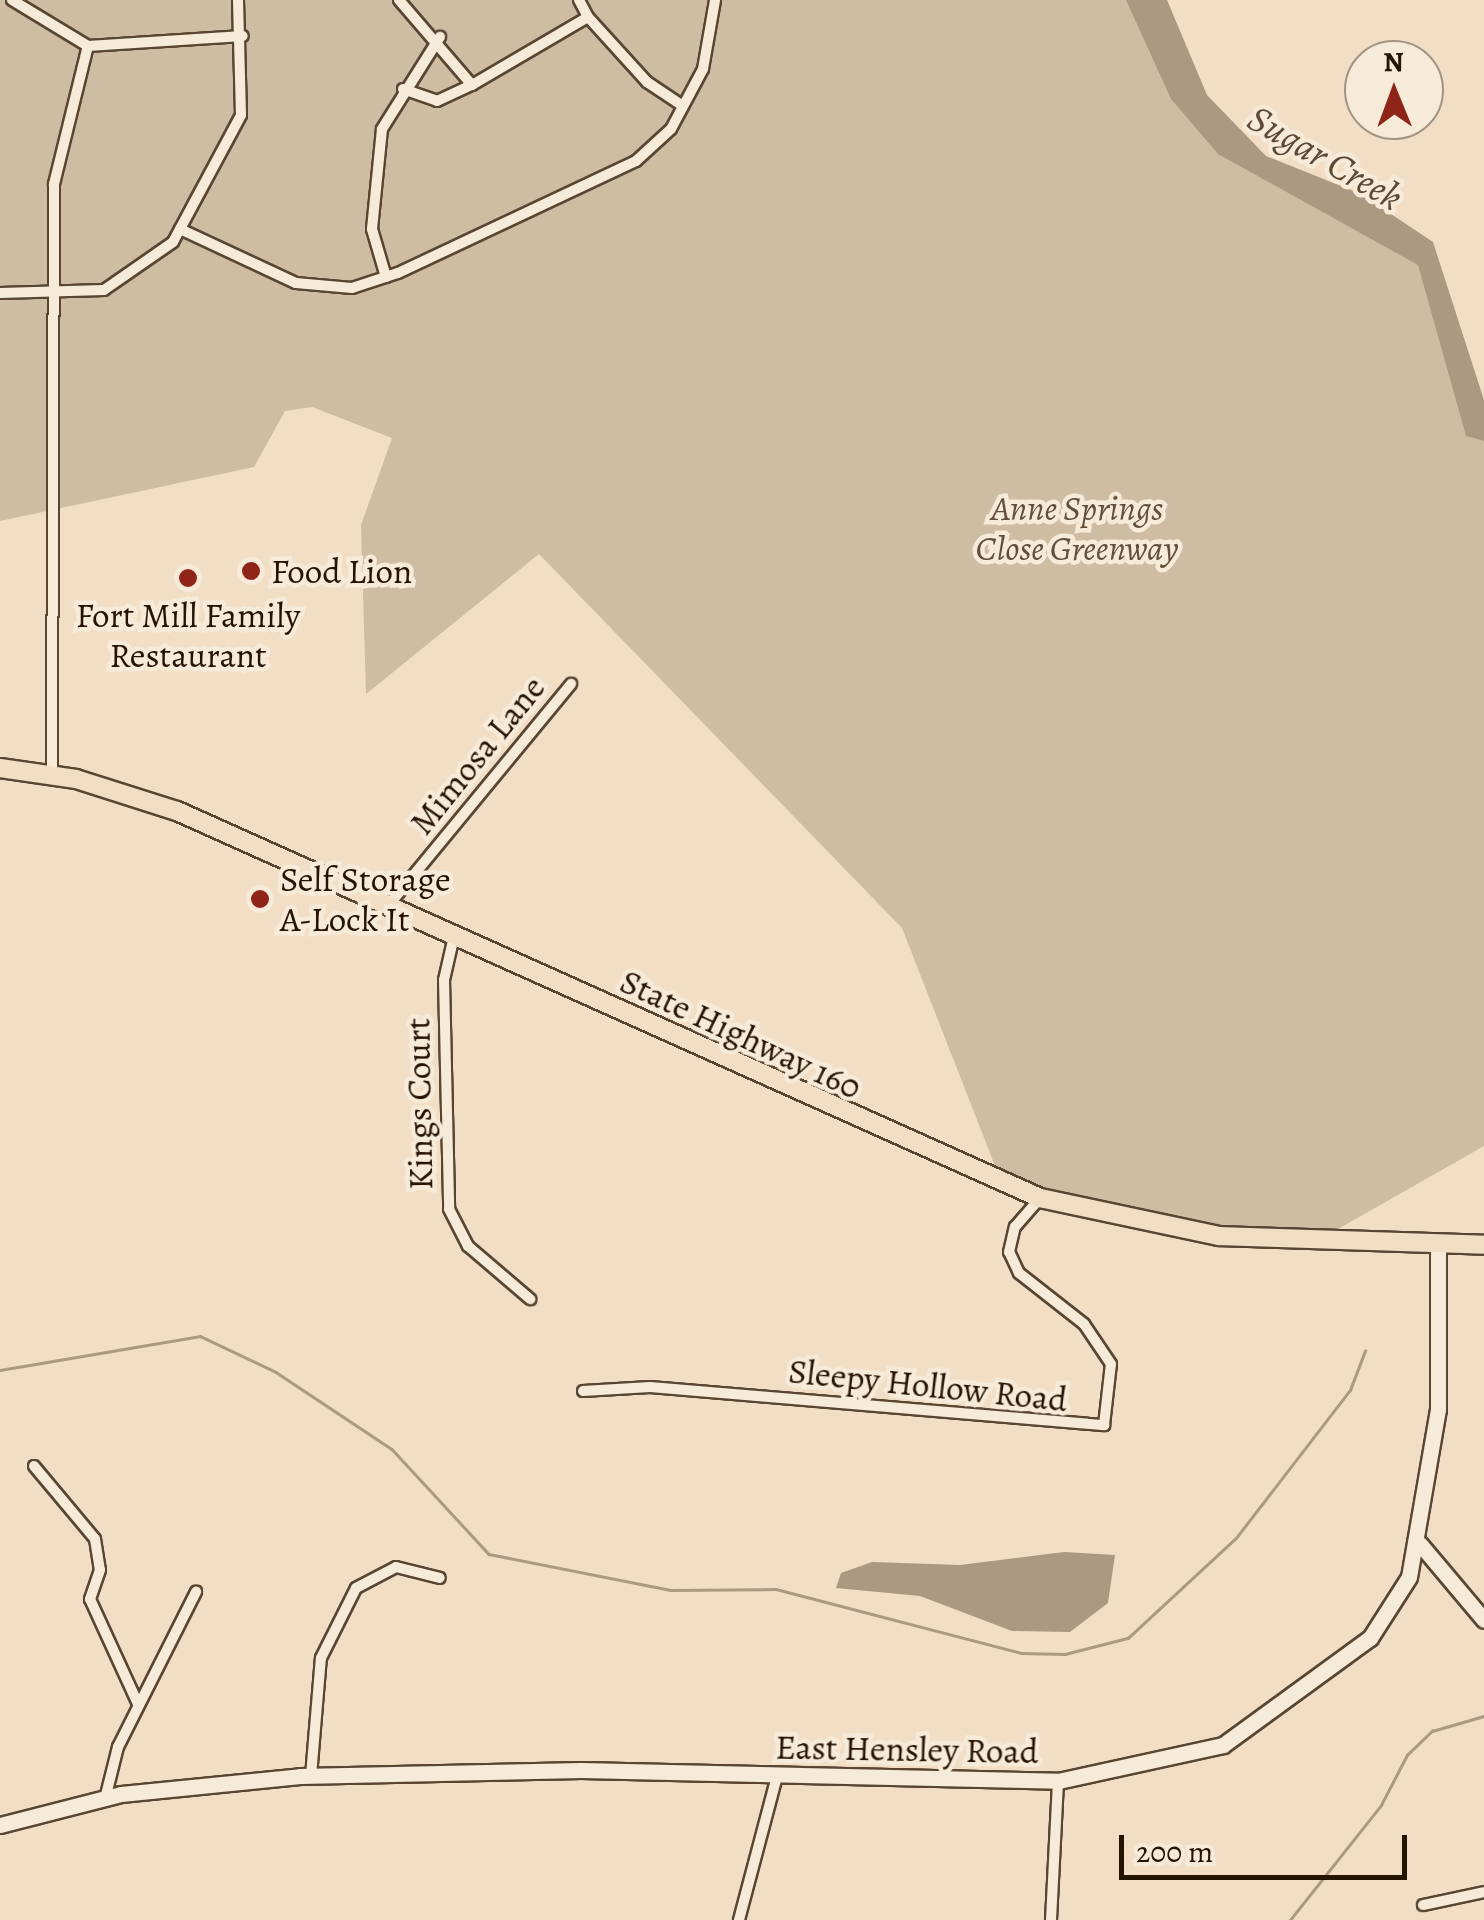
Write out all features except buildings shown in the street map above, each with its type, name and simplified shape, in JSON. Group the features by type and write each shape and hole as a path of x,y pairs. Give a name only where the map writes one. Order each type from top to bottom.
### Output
{"main road":[{"name":"State Highway 160","path":"0,768 52,774 177,812 1040,1198 1219,1236 1484,1245"},
{"name":"East Hensley Road","path":"0,1825 105,1799 311,1776 777,1776 1058,1782 1209,1749 1268,1716 1388,1618 1420,1544 1438,1410 1438,1244"},
{"path":"1420,1544 1484,1620"}],"street":[{"path":"12,0 88,46 243,36"},
{"path":"0,293 54,294 130,279 180,229 241,115 243,36 238,0"},
{"path":"399,0 440,37 472,85"},
{"path":"579,0 588,17 647,82 684,106"},
{"path":"180,229 296,284 352,288 386,277 636,161 684,106 713,40 715,0"},
{"path":"403,90 437,101 472,85 588,17"},
{"path":"386,277 372,190 382,129 403,90 440,37"},
{"path":"52,774 56,164 88,46"},
{"name":"Mimosa Lane","path":"387,907 571,684"},
{"name":"Kings Court","path":"454,936 444,980 449,1209 468,1246 530,1299"},
{"name":"Sleepy Hollow Road","path":"583,1390 650,1388 1104,1425 1111,1364 1084,1324 1019,1274 1009,1252 1015,1227 1040,1198"},
{"path":"34,1466 94,1538 100,1570 90,1598 138,1704"},
{"path":"311,1776 321,1658 356,1588 396,1568 440,1578"},
{"path":"105,1799 138,1704 196,1592"},
{"path":"739,1920 777,1776"},
{"path":"1051,1920 1058,1782"},
{"path":"1423,1905 1484,1892"}],"green space":[{"name":"Anne Springs Close Greenway","path":"0,0 1146,0 1213,130 1421,251 1484,423 1484,1146 1331,1233 1219,1229 1112,1211 999,1176 902,928 539,554 366,694 361,525 392,438 312,407 285,411 254,467 0,521"}],"shaded area":[{"path":"1126,0 1167,0 1207,95 1266,156 1361,194 1433,242 1484,400 1484,441 1466,436 1418,265 1218,154 1171,99"},
{"path":"1064,1552 1115,1555 1108,1603 1070,1632 1012,1631 920,1596 836,1588 841,1573 872,1562 960,1565"}],"waterway":[{"path":"0,1370 200,1336 276,1372 392,1449 489,1554 670,1590 776,1589 1021,1653 1065,1654 1128,1638 1236,1538 1350,1390 1365,1351"},
{"path":"1290,1920 1381,1805 1407,1755 1432,1731 1484,1716"}],"place":[{"name":"Food Lion","path":"251,571"},
{"name":"Fort Mill Family Restaurant","path":"188,578"},
{"name":"Self Storage A-Lock It","path":"260,899"}],"water label":[{"name":"Sugar Creek","path":"1325,158"}]}
